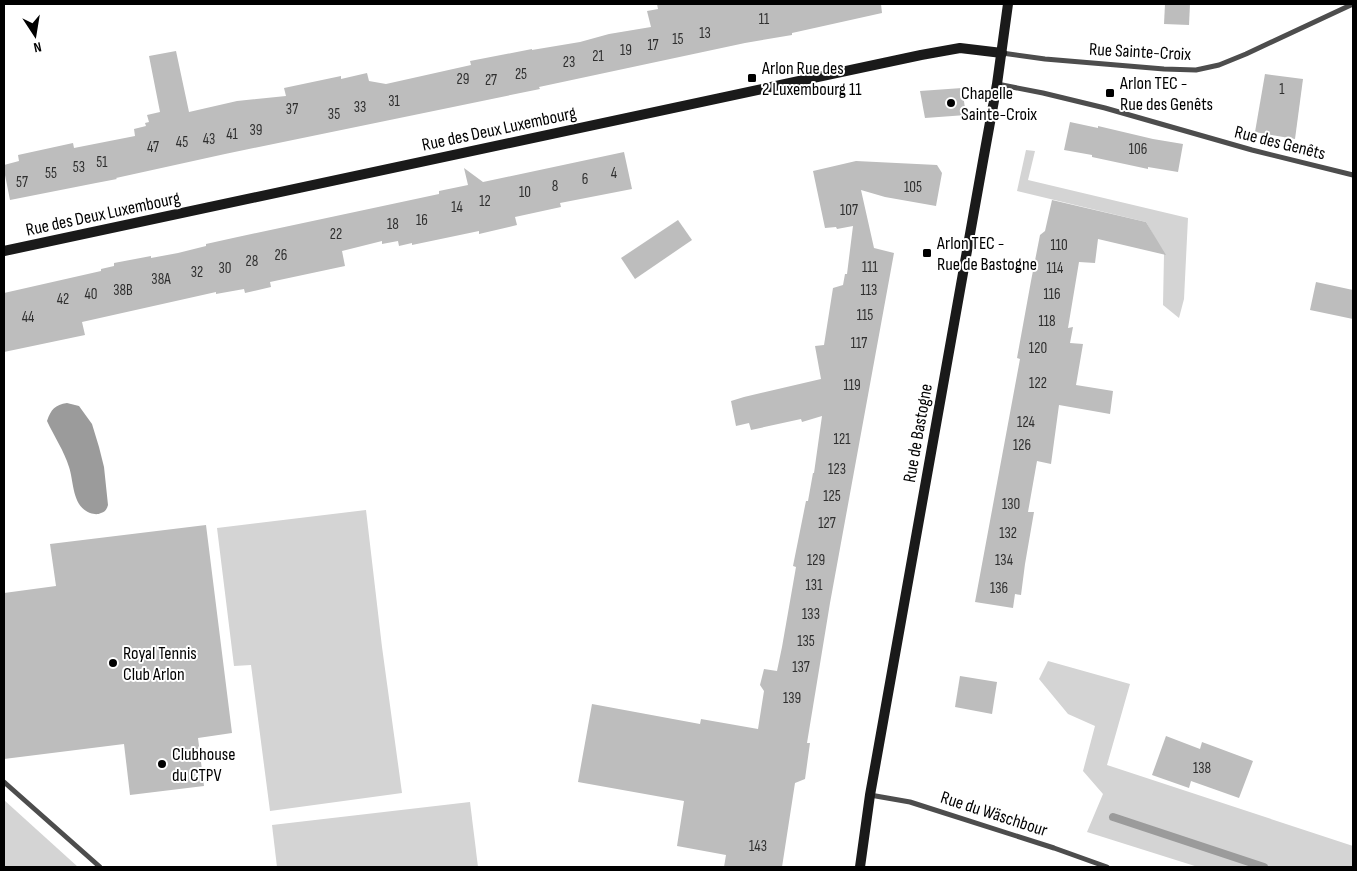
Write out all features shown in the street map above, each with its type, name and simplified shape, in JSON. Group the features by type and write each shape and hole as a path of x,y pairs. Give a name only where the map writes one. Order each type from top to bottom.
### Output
{"street":[{"name":"Rue de Bastogne","path":"860,867 870,795 997,84 1008,4"},
{"name":"Rue Sainte-Croix","path":"1002,53 1046,59 1196,70 1219,65 1246,54 1353,4"},
{"name":"Rue des Deux Luxembourg","path":"4,251 921,55 960,48 1002,53"},
{"name":"Rue des Genêts","path":"997,84 1105,108 1252,150 1353,175"},
{"path":"4,782 100,867"},
{"name":"Rue du Wäschbour","path":"870,795 910,802 1107,867"}],"shaded area":[{"path":"1026,150 1035,151 1028,180 1188,218 1184,299 1179,318 1163,305 1164,254 1146,222 1017,191"},
{"path":"67,403 79,406 92,424 99,447 104,467 108,505 105,511 100,514 90,513 80,505 67,461 47,421 54,408"},
{"path":"366,510 402,793 270,811 251,665 234,666 217,528"},
{"path":"1048,661 1130,684 1107,765 1353,846 1353,867 1198,867 1087,832 1103,794 1083,771 1095,726 1068,714 1039,679"},
{"path":"4,800 78,867 4,867"},
{"path":"470,802 478,867 277,867 272,825"}],"building":[{"path":"657,4 881,4 882,13 792,33 792,35 745,43 539,87 540,89 10,200 4,165 19,161 18,155 73,143 74,148 135,136 134,129 146,126 145,123 149,122 147,115 160,112 149,56 176,51 189,112 237,101 286,96 284,88 341,76 341,79 367,73 369,81 386,84 471,65 470,61 580,42 609,34 651,27 647,11 658,9"},
{"path":"1165,4 1190,4 1189,25 1164,24"},
{"path":"1265,74 1303,79 1295,139 1255,132"},
{"name":"Chapelle Sainte-Croix","path":"962,88 966,115 925,118 920,91"},
{"path":"1070,122 1183,144 1178,172 1148,167 1148,169 1064,150"},
{"path":"624,152 632,189 560,203 561,207 515,217 517,225 479,234 479,231 399,246 398,241 382,244 382,241 342,251 345,266 270,282 271,287 245,293 244,289 216,294 216,292 82,322 85,335 4,352 4,293 101,271 101,269 114,266 114,263 178,253 206,246 206,244 439,194 439,191 468,185 464,168 483,182"},
{"path":"856,161 937,165 942,173 936,206 885,197 861,190 874,248 894,253 830,603 807,743 810,743 805,779 795,783 782,867 724,867 726,855 677,846 684,801 578,782 592,704 700,724 701,719 758,729 764,691 760,685 764,669 777,671 782,647 796,567 793,566 806,501 808,501 814,473 822,416 802,422 801,419 751,430 749,423 736,426 731,401 821,379 815,346 824,345 833,288 843,285 845,274 847,274 853,226 837,229 836,227 825,228 813,171"},
{"path":"1052,200 1146,222 1166,255 1098,239 1095,263 1079,262 1068,328 1073,327 1070,343 1083,344 1076,385 1113,391 1110,414 1059,405 1051,464 1037,461 1028,512 1034,512 1021,595 1015,594 1013,608 975,602 1020,359 1017,358 1031,281 1040,235 1045,231"},
{"path":"678,220 692,240 635,279 621,258"},
{"path":"1316,282 1353,290 1353,319 1310,310"},
{"name":"Royal Tennis Club Arlon","path":"206,525 232,733 198,738 204,786 130,795 124,744 4,759 4,593 56,586 50,544"},
{"path":"960,676 997,682 992,714 955,707"},
{"path":"1166,736 1200,749 1202,742 1253,761 1239,798 1191,781 1189,788 1152,775"}],"waterway":[{"path":"1113,817 1264,867"}],"place":[{"name":"Arlon Rue des 2 Luxembourg 11","path":"752,78"},
{"name":"Arlon TEC - Rue des Genêts","path":"1110,93"},
{"name":"Chapelle Sainte-Croix","path":"951,103"},
{"name":"Arlon TEC - Rue de Bastogne","path":"927,253"},
{"name":"Royal Tennis Club Arlon","path":"113,663"},
{"name":"Clubhouse du CTPV","path":"162,764"}]}
